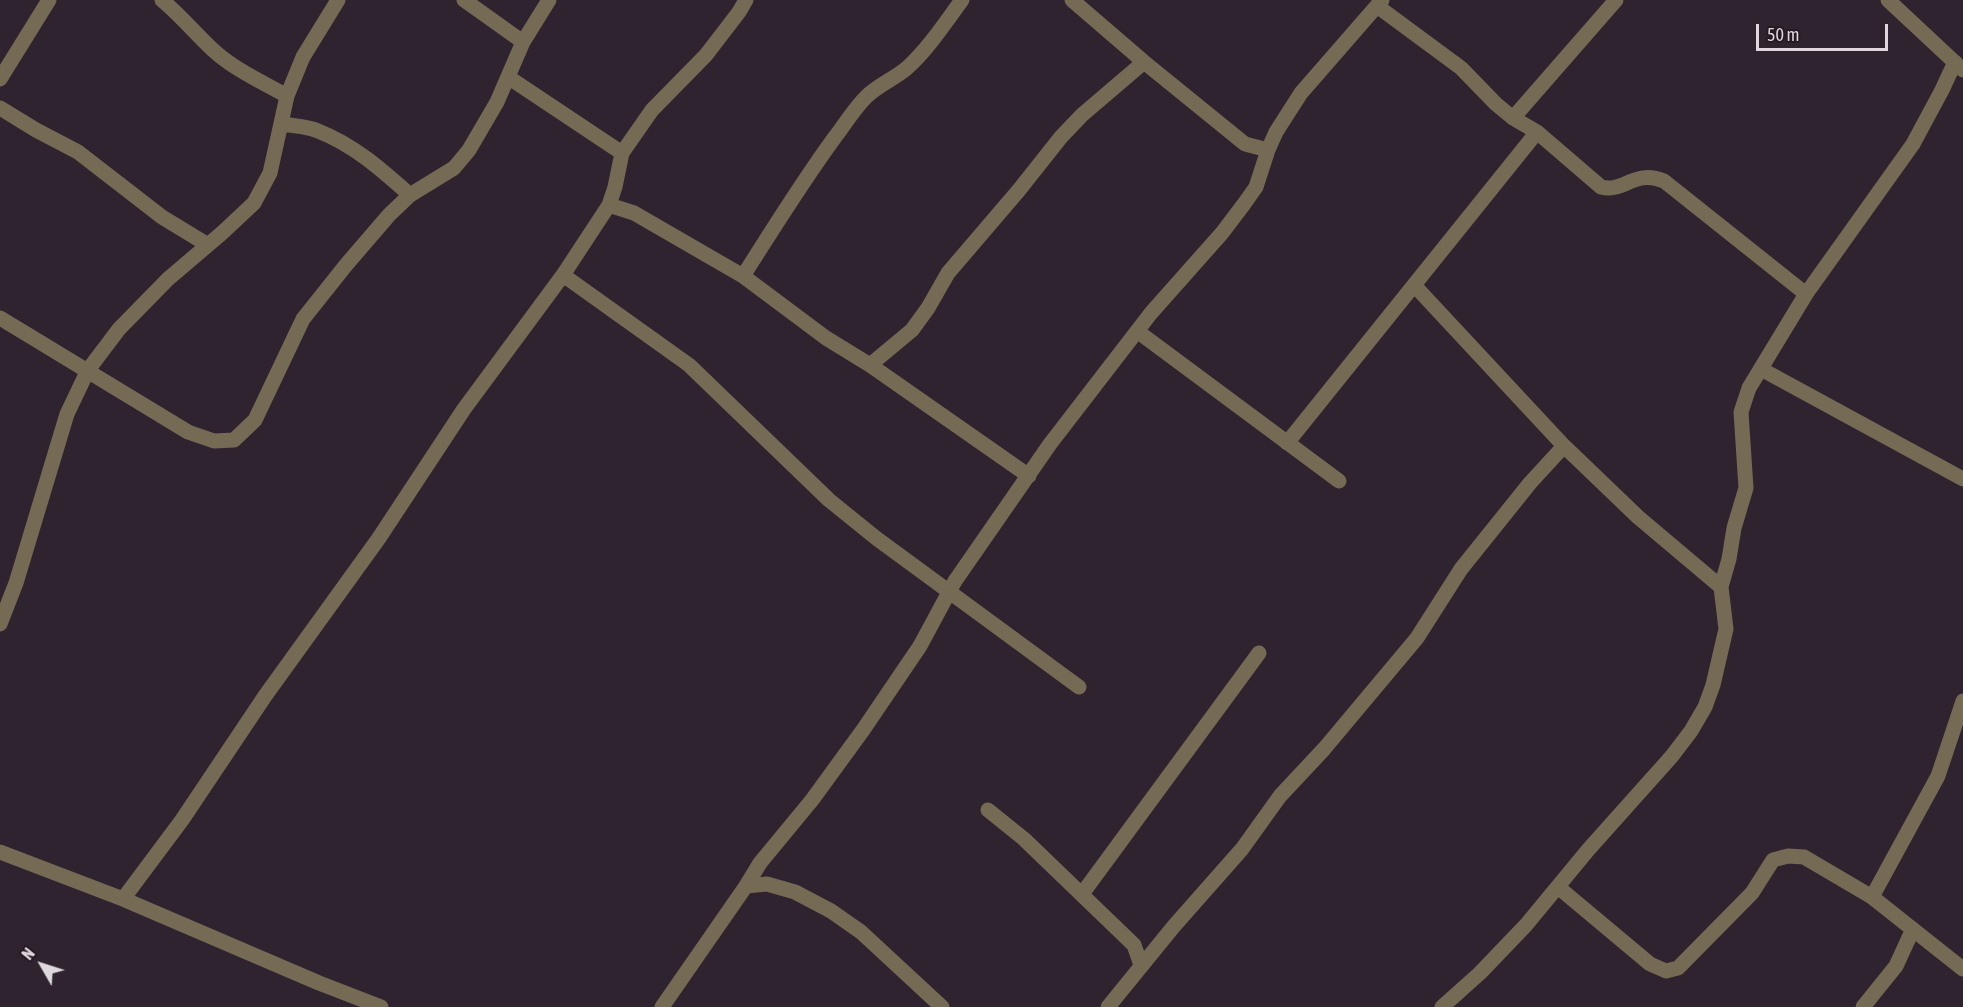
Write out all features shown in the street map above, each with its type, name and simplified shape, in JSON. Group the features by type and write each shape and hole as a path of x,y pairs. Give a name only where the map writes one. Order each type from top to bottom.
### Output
{"street":[{"path":"0,79 49,0"},
{"path":"162,0 234,66 287,96"},
{"path":"0,624 16,583 67,414 88,370 119,329 168,279 254,203 270,173 287,96 303,57 338,0"},
{"path":"464,0 523,42"},
{"path":"0,318 188,432 214,441 234,440 255,420 303,319 389,215 410,195 454,168 469,150 497,102 523,42 549,0"},
{"path":"123,899 182,820 265,696 379,538 464,409 563,275 609,205 622,153 652,110 706,55 746,0"},
{"path":"743,276 812,168 866,97 909,66 962,0"},
{"path":"1072,0 1245,144 1268,150"},
{"path":"1513,118 1616,0"},
{"path":"1442,1007 1501,952 1558,887 1672,756 1705,707 1726,629 1721,586 1746,488 1741,412 1749,388 1806,294 1912,144 1942,90 1959,66 1893,2"},
{"path":"662,1007 760,863 812,800 863,730 920,646 955,581 1080,404 1161,301 1222,233 1256,187 1276,132 1301,93 1379,3 1461,69 1496,104 1513,118 1538,132 1601,187 1610,189 1638,177 1654,177 1664,181 1806,294"},
{"path":"870,364 912,330 948,273 1068,130 1082,115 1144,62"},
{"path":"508,77 622,153"},
{"path":"0,108 78,152 162,217 208,245"},
{"path":"282,124 317,130 348,146 375,163 410,195"},
{"path":"1287,443 1538,132"},
{"path":"609,205 634,213 743,276 826,338 870,364 1029,476"},
{"path":"563,275 606,308 659,342 689,365 829,500 884,544 1079,687"},
{"path":"1414,285 1564,446 1638,517 1721,586"},
{"path":"1137,331 1339,481"},
{"path":"1761,369 1963,479"},
{"path":"1107,1007 1242,849 1280,796 1324,749 1417,638 1461,568 1530,483 1564,446"},
{"path":"1082,894 1259,653"},
{"path":"1872,897 1938,776 1963,701"},
{"path":"988,810 1024,839 1134,945 1142,965"},
{"path":"0,852 123,899 319,983 381,1007"},
{"path":"1558,887 1650,964 1666,971 1678,968 1752,893 1773,860 1788,856 1804,857 1872,897 1963,969"},
{"path":"746,886 767,884 795,892 831,912 861,932 942,1007"},
{"path":"1863,1007 1896,966 1913,929"}]}
